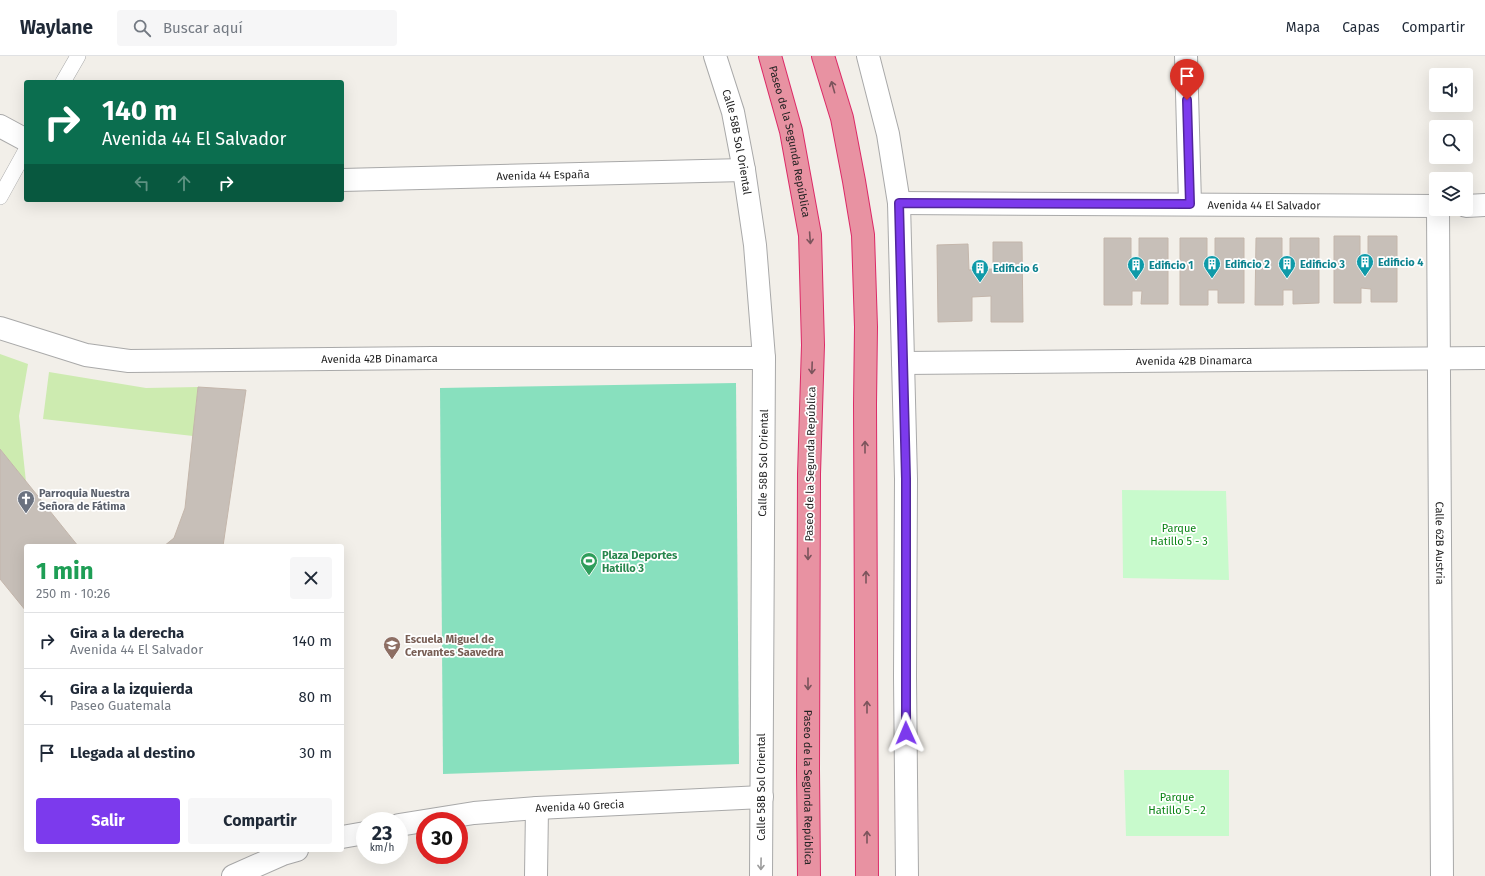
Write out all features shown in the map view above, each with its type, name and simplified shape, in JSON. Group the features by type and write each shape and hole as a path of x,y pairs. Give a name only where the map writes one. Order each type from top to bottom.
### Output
{"highway":[{"name":"Paseo de la Segunda República","path":"770,56 791,131 810,235 813,345 809,474 809,876"},
{"path":"823,56 842,118 854,181 862,235 865,312 868,876"}],"street":[{"name":"Calle 58B Sol Oriental","path":"715,56 733,112 744,170 755,245 764,358 761,876"},
{"path":"868,56 888,134 899,203 906,479 905,677 907,876"},
{"path":"1186,56 1190,204"},
{"path":"0,126 24,139"},
{"name":"Avenida 44 España","path":"344,180 744,170"},
{"name":"Avenida 44 El Salvador","path":"899,203 1429,206"},
{"path":"1473,206 1485,205"},
{"name":"Calle 62B Austria","path":"1438,216 1442,876"},
{"name":"Avenida 42B Dinamarca","path":"0,328 86,355 129,362 432,358 764,358"},
{"name":"Avenida 42B Dinamarca","path":"903,363 1485,358"},
{"name":"Avenida 40 Grecia","path":"408,824 474,813 536,808 762,797"},
{"path":"536,808 536,876"},
{"path":"344,837 356,834"},
{"path":"233,876 290,852"}],"lane":[{"path":"64,80 78,56"},
{"path":"0,197 24,154"}],"green space":[{"path":"0,354 28,364 19,416 26,482 0,449"},
{"path":"49,372 146,388 198,387 193,436 43,419"},
{"name":"Plaza Deportes Hatillo 3","path":"736,383 739,764 443,774 440,388"},
{"name":"Parque Hatillo 5 - 3","path":"1122,490 1226,491 1229,580 1123,578"},
{"name":"Parque Hatillo 5 - 2","path":"1124,770 1229,770 1229,836 1126,836"}],"building":[{"name":"Edificio 4","path":"1334,236 1360,236 1360,266 1368,266 1368,236 1397,236 1397,302 1371,302 1371,289 1361,288 1361,303 1334,303"},
{"name":"Edificio 1","path":"1104,238 1131,238 1131,269 1139,268 1139,238 1168,238 1168,304 1141,304 1142,291 1132,291 1132,305 1104,305"},
{"name":"Edificio 2","path":"1180,238 1207,238 1207,268 1215,268 1215,238 1244,238 1244,303 1218,303 1218,290 1208,290 1208,305 1180,305"},
{"name":"Edificio 3","path":"1256,238 1282,238 1282,268 1290,268 1290,238 1319,238 1319,303 1293,304 1293,290 1283,290 1283,305 1255,305"},
{"name":"Edificio 6","path":"993,242 1022,242 1023,322 991,322 991,296 972,297 972,321 938,322 937,245 968,244 969,270 993,269"},
{"path":"198,387 246,390 223,544 166,544 174,538 185,508"},
{"name":"Parroquia Nuestra Señora de Fátima","path":"0,449 76,544 24,544 24,609 0,579"}],"place":[{"name":"Edificio 4","path":"1365,277"},
{"name":"Edificio 2","path":"1212,279"},
{"name":"Edificio 3","path":"1287,279"},
{"name":"Edificio 1","path":"1136,280"},
{"name":"Edificio 6","path":"980,283"},
{"name":"Parroquia Nuestra Señora de Fátima","path":"26,514"},
{"name":"Plaza Deportes Hatillo 3","path":"589,576"},
{"name":"Escuela Miguel de Cervantes Saavedra","path":"392,660"}],"route":[{"path":"906,733 906,479 899,203 1190,204 1187,100"}]}
